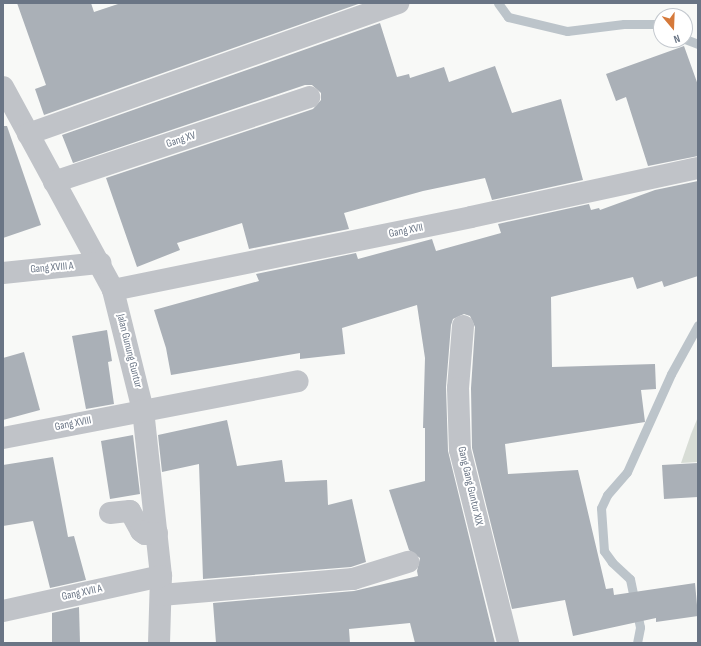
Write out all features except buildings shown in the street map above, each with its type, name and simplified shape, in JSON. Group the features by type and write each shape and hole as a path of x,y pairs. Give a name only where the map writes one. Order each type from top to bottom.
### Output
{"street":[{"path":"28,134 398,3"},
{"name":"Jalan Gunung Guntur","path":"3,87 114,290 143,410 157,533 161,585 159,643"},
{"name":"Gang XV","path":"54,182 309,98"},
{"name":"Gang XVII","path":"114,290 471,217 698,168"},
{"name":"Gang XVIII A","path":"3,272 100,263"},
{"name":"Gang Gang Guntur XIX","path":"463,326 458,388 460,450 508,643"},
{"name":"Gang XVIII","path":"3,438 298,381"},
{"path":"110,513 130,511 141,531 145,534 157,533"},
{"name":"Gang XVII A","path":"3,611 161,585 346,580 382,571 408,562"}],"shaded area":[{"path":"698,417 698,462 681,463 691,434"}],"waterway":[{"path":"498,3 508,17 567,31 624,24 653,24"},
{"path":"693,42 698,44"},
{"path":"637,643 640,627 630,579 612,562 604,551 601,508 607,495 627,472 671,374 698,325"}]}
